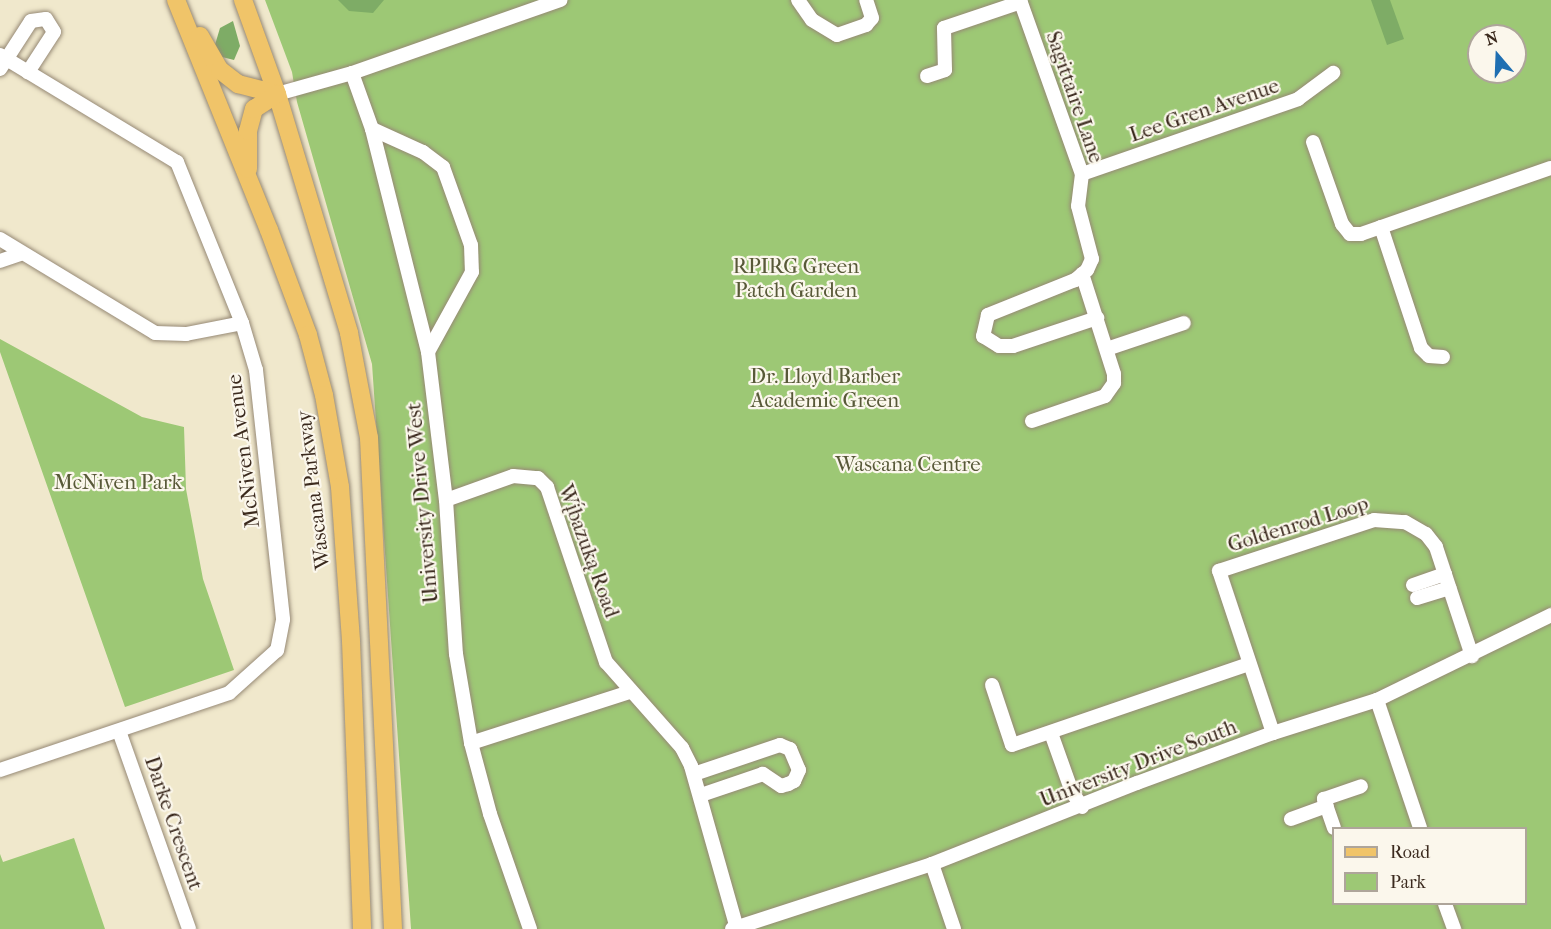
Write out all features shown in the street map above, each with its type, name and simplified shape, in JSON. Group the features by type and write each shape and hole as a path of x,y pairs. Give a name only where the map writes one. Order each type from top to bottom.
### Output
{"main road":[{"name":"Wascana Parkway","path":"176,0 308,335 334,442 351,641 362,929"},
{"path":"180,0 220,70 238,84 277,94"},
{"path":"243,0 277,94 349,333 369,438 393,929"},
{"path":"248,180 248,131 254,109 277,94"}],"street":[{"path":"277,94 352,73 561,0"},
{"path":"798,0 812,20 837,35 866,25 872,18 866,0"},
{"path":"927,76 945,70 944,28 1020,1"},
{"name":"Sagittaire Lane","path":"1020,1 1082,174 1077,206 1092,259 1082,274"},
{"path":"2,61 31,21 46,19 54,32 28,72"},
{"name":"McNiven Avenue","path":"0,770 229,693 277,650 282,608 256,370 242,323 177,162 28,72 2,61"},
{"name":"University Drive West","path":"352,73 372,129 428,352 446,500 456,654 471,743 490,814 530,929"},
{"name":"Lee Gren Avenue","path":"1082,174 1298,99 1333,73"},
{"path":"372,129 423,152 443,167 471,245 472,272 428,352"},
{"path":"1313,142 1342,224 1350,234 1381,227 1551,168"},
{"path":"1381,227 1421,348 1429,356 1443,357"},
{"path":"0,239 20,254 154,333 186,334 242,323"},
{"path":"0,261 20,254"},
{"path":"1032,422 1105,396 1114,374 1082,274 994,311 982,328 983,336 999,346 1013,346 1096,318"},
{"path":"1107,349 1184,323"},
{"name":"Wį́bazuką Road","path":"446,500 513,476 538,478 547,488 606,662 630,692 682,748 694,774 735,928"},
{"name":"Goldenrod Loop","path":"1273,733 1219,571 1374,520 1392,519 1414,525 1426,534 1436,547 1472,656"},
{"path":"1445,574 1415,592 1449,588"},
{"name":"University Drive South","path":"735,928 932,864 1273,733 1377,700 1472,656 1551,615"},
{"path":"992,685 1012,745 1051,733 1074,721 1249,664"},
{"path":"471,743 630,692"},
{"path":"1377,700 1417,827"},
{"name":"Darke Crescent","path":"119,731 189,929"},
{"path":"1051,733 1072,792 1082,807"},
{"path":"694,774 780,745 790,749 798,770 794,781 781,786 763,774 700,795"},
{"path":"1334,827 1324,799 1361,786"},
{"path":"1291,819 1327,806"},
{"path":"932,864 954,929"},
{"path":"1446,905 1454,929"}],"green space":[{"name":"Wascana Centre","path":"265,0 1551,0 1551,929 411,929 372,364 297,102 292,72"},
{"path":"338,0 384,0 373,13 349,11"},
{"path":"1371,0 1390,0 1404,39 1387,45"},
{"path":"233,21 240,46 234,60 222,57 214,48 220,28"},
{"name":"McNiven Park","path":"0,339 142,417 184,427 186,489 203,579 234,670 125,707 0,352"},
{"path":"74,838 105,929 0,929 0,854 3,862"}],"park label":[{"name":"RPIRG Green Patch Garden","path":"796,278"},
{"name":"Dr. Lloyd Barber Academic Green","path":"825,388"}]}
